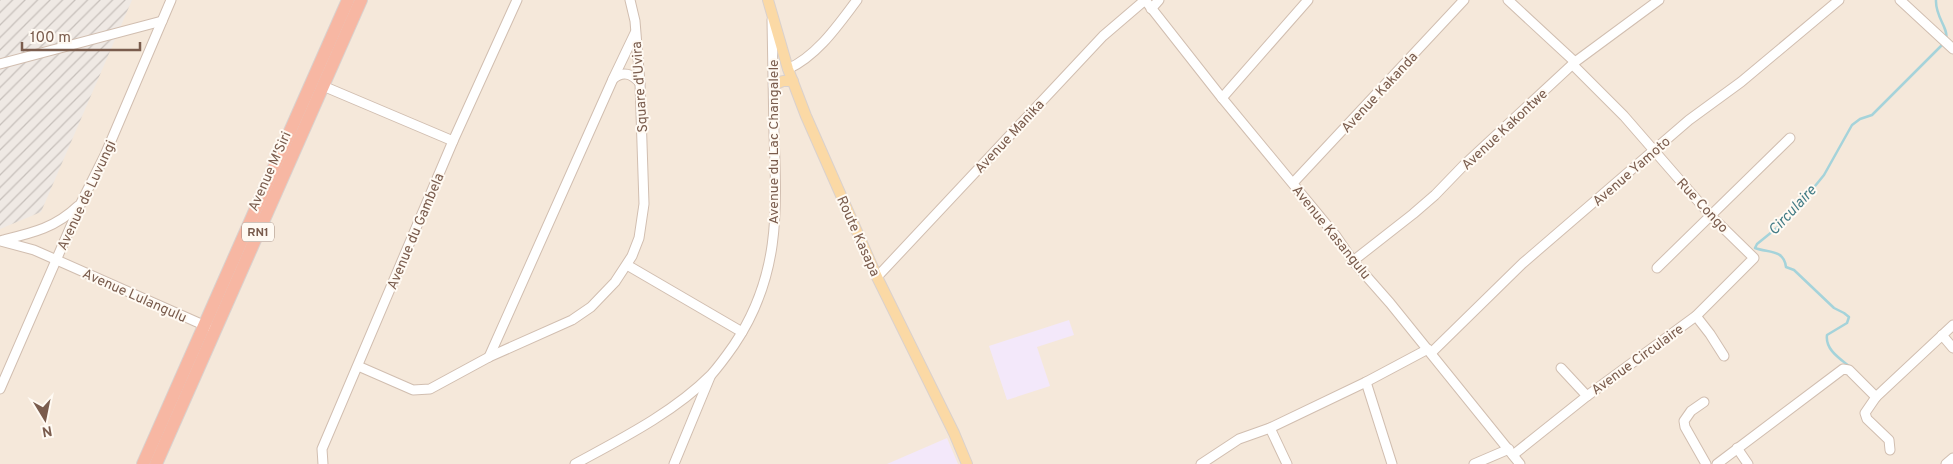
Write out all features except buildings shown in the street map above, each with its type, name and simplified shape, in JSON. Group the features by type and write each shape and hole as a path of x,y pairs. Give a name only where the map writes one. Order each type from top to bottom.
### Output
{"highway":[{"name":"Avenue M'Siri","path":"156,464 210,328 348,0"},
{"name":"Avenue M'Siri","path":"144,464 210,328 362,0"}],"main road":[{"name":"Route Kasapa","path":"770,0 788,69 806,116 877,277 954,433 967,464"},
{"path":"774,85 783,81 793,81"}],"street":[{"name":"Avenue de Luvungi","path":"0,389 81,203 105,155 171,0"},
{"name":"Avenue du Gambela","path":"323,464 322,449 453,141 518,0"},
{"path":"630,0 636,21 635,32"},
{"path":"788,69 806,59 815,51 858,0"},
{"name":"Avenue Kasangulu","path":"1145,0 1222,98 1336,236 1353,261 1430,351 1520,464"},
{"name":"Avenue Manika","path":"877,277 1103,36 1145,0"},
{"path":"1151,9 1159,0"},
{"path":"1222,98 1308,0"},
{"name":"Avenue Kakanda","path":"1293,183 1464,0"},
{"path":"1508,0 1574,63"},
{"name":"Avenue Kakontwe","path":"1353,261 1413,214 1574,63 1659,0"},
{"name":"Avenue Yamoto","path":"1201,464 1239,439 1270,428 1430,351 1523,263 1689,120 1741,82 1840,0"},
{"path":"1900,0 1953,48"},
{"name":"Avenue du Lac Changalele","path":"575,464 649,422 711,375 742,332 756,308 764,284 773,240 776,181 772,11"},
{"path":"0,64 162,21"},
{"name":"Square d'Uvira","path":"489,357 635,32"},
{"name":"Square d'Uvira","path":"489,357 549,332 572,320 591,307 604,294 627,265 639,238 644,204 640,83 635,32"},
{"name":"Rue Congo","path":"1574,63 1624,116 1711,216 1754,258"},
{"path":"613,79 620,74 626,74 635,77 640,83"},
{"path":"323,86 453,141"},
{"path":"1657,268 1790,138"},
{"path":"0,241 56,224 81,203"},
{"name":"Avenue Lulangulu","path":"0,241 26,247 56,259 210,328"},
{"name":"Avenue Circulaire","path":"1474,464 1498,460 1511,452 1696,316 1754,258"},
{"path":"627,265 742,332"},
{"path":"1696,316 1724,356"},
{"path":"1890,450 1886,436 1867,419 1865,415 1866,409 1876,397 1953,325"},
{"path":"1942,335 1953,348"},
{"path":"358,366 414,390 423,391 489,357"},
{"path":"1561,368 1587,396"},
{"path":"1717,464 1843,369 1849,370 1876,397"},
{"path":"674,464 711,375"},
{"path":"1366,382 1392,464"},
{"path":"1704,402 1691,411 1684,421 1706,464"},
{"path":"1270,428 1287,464"},
{"path":"1737,448 1748,464"},
{"path":"1946,464 1953,458"}],"shaded area":[{"path":"0,0 1953,0 1953,464 0,464"},
{"path":"0,0 132,0 41,212 0,229"},
{"path":"1069,320 1074,335 1037,347 1050,386 1007,400 989,346"},
{"path":"947,438 958,464 887,464"}],"waterway":[{"name":"Circulaire","path":"1936,0 1936,6 1946,31 1946,39"},
{"name":"Circulaire","path":"1849,366 1830,349 1827,340 1827,335 1847,323 1849,317 1834,308 1794,270 1786,267 1785,261 1779,254 1755,248 1757,244 1789,218 1824,175 1852,125 1860,119 1872,115 1943,44"}]}
